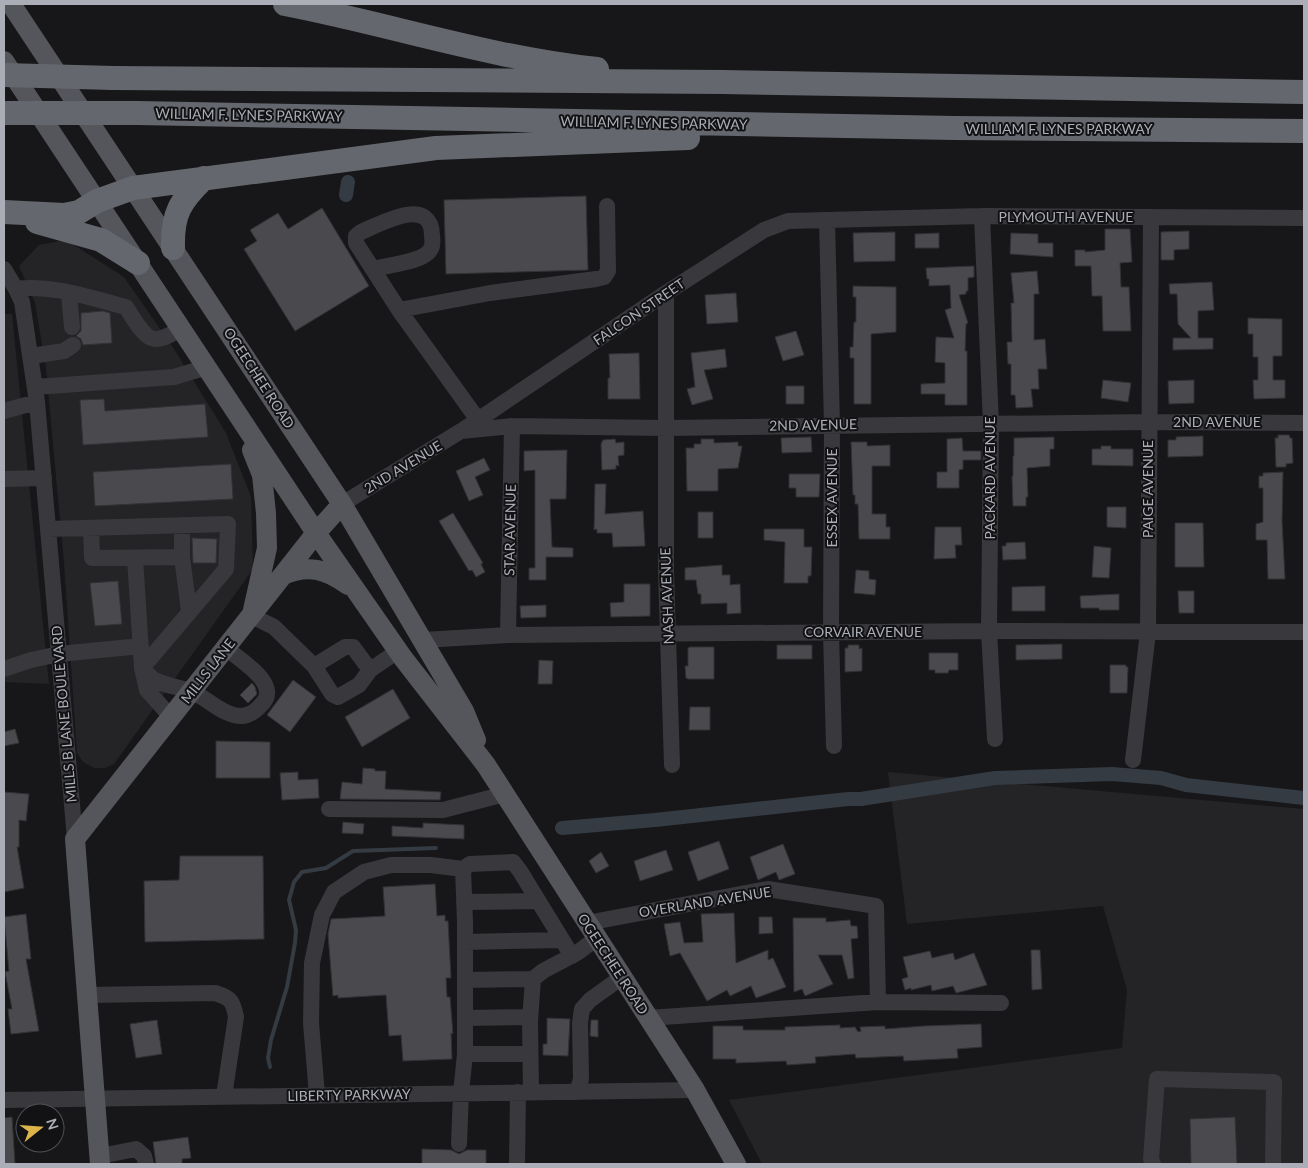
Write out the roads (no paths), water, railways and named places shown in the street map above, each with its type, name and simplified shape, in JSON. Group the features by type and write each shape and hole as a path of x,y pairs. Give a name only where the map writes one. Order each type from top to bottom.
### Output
{"highway":[{"path":"285,4 328,12 470,48 589,68 723,82"},
{"path":"4,75 113,78 723,82 1304,92"},
{"name":"WILLIAM F. LYNES PARKWAY","path":"4,112 955,128 1304,131"},
{"path":"4,212 64,214 79,212 97,201 133,188 436,148 955,128"},
{"path":"173,248 172,230 180,205 204,178"},
{"path":"4,212 101,240 138,263"}],"main road":[{"name":"OGEECHEE ROAD","path":"11,4 342,504 464,711 486,765"},
{"name":"OGEECHEE ROAD","path":"4,61 357,593 398,651 486,765 695,1090 736,1164"},
{"path":"241,417 262,475 266,514 267,548 252,616"},
{"name":"MILLS LANE","path":"75,838 316,533 342,504"},
{"path":"283,575 296,570 314,569 330,573 357,593"},
{"name":"MILLS B LANE BOULEVARD","path":"75,838 100,1160"}],"street":[{"path":"400,310 490,293 596,280 604,277 608,271 607,206"},
{"path":"374,269 424,256 431,251 433,244 432,229 425,218 418,214 408,214 360,232 356,236 356,243 400,310 478,420"},
{"name":"PLYMOUTH AVENUE","path":"827,220 982,216 1304,218"},
{"name":"PACKARD AVENUE","path":"982,216 991,424 989,631 995,739"},
{"name":"PAIGE AVENUE","path":"1133,760 1148,632 1148,422 1151,217"},
{"name":"FALCON STREET","path":"461,431 666,293 764,230 788,221 827,220"},
{"name":"ESSEX AVENUE","path":"827,220 832,425 831,632 834,746"},
{"name":"MILLS B LANE BOULEVARD","path":"4,269 16,289 24,312 36,394 75,838"},
{"path":"16,289 33,286 126,307 145,334 152,339 157,340 181,329"},
{"path":"69,293 72,327"},
{"name":"NASH AVENUE","path":"666,293 666,571 672,764"},
{"path":"31,356 64,351 73,346"},
{"path":"4,411 36,394 174,377 206,367"},
{"name":"2ND AVENUE","path":"342,504 461,431 512,426 666,428 1148,422 1304,423"},
{"name":"STAR AVENUE","path":"508,635 512,426"},
{"path":"4,480 44,478"},
{"path":"48,529 228,524 226,569 142,668"},
{"path":"182,525 182,558 189,611"},
{"path":"91,528 92,558 182,558"},
{"path":"135,558 142,668 147,690 171,717"},
{"path":"252,616 274,626 314,666 332,694 338,697 359,685 370,670 398,651"},
{"name":"CORVAIR AVENUE","path":"423,640 508,635 831,632 1304,632"},
{"path":"4,669 31,660 59,654 141,646"},
{"path":"314,666 345,647 353,647 370,670"},
{"path":"142,668 156,681 192,692 229,713 241,716 252,714 264,703 268,693 267,686 262,678 226,648"},
{"path":"329,809 443,810 505,794"},
{"path":"317,1095 311,1023 312,963 322,915 334,892 364,872 391,865 431,865 462,869 470,864 513,862 572,956"},
{"path":"459,1144 465,1054 465,942 462,869"},
{"name":"OVERLAND AVENUE","path":"592,930 768,889 876,906 878,1002"},
{"path":"464,902 538,901"},
{"path":"465,980 533,979 543,971 572,956 592,930"},
{"path":"465,942 562,940"},
{"path":"577,1092 581,1079 580,1023 582,1009 590,1000 622,977"},
{"path":"518,1164 524,1092 530,1054 533,979"},
{"path":"88,995 215,993 226,996 234,1004 236,1017 224,1096"},
{"path":"648,1018 878,1002 1001,1003"},
{"path":"465,1018 530,1017"},
{"path":"465,1054 530,1054"},
{"path":"1153,1164 1150,1159 1157,1079 1274,1082 1273,1164"},
{"name":"LIBERTY PARKWAY","path":"4,1100 695,1090"},
{"path":"100,1160 136,1149 144,1156 146,1164"}],"waterway":[{"path":"346,195 348,182"},
{"path":"562,828 861,799 995,778 1112,774 1161,778 1186,785 1304,798"},
{"path":"270,1067 268,1058 271,1040 287,987 295,943 296,930 289,900 294,882 302,872 326,868 353,851 436,848"}]}
